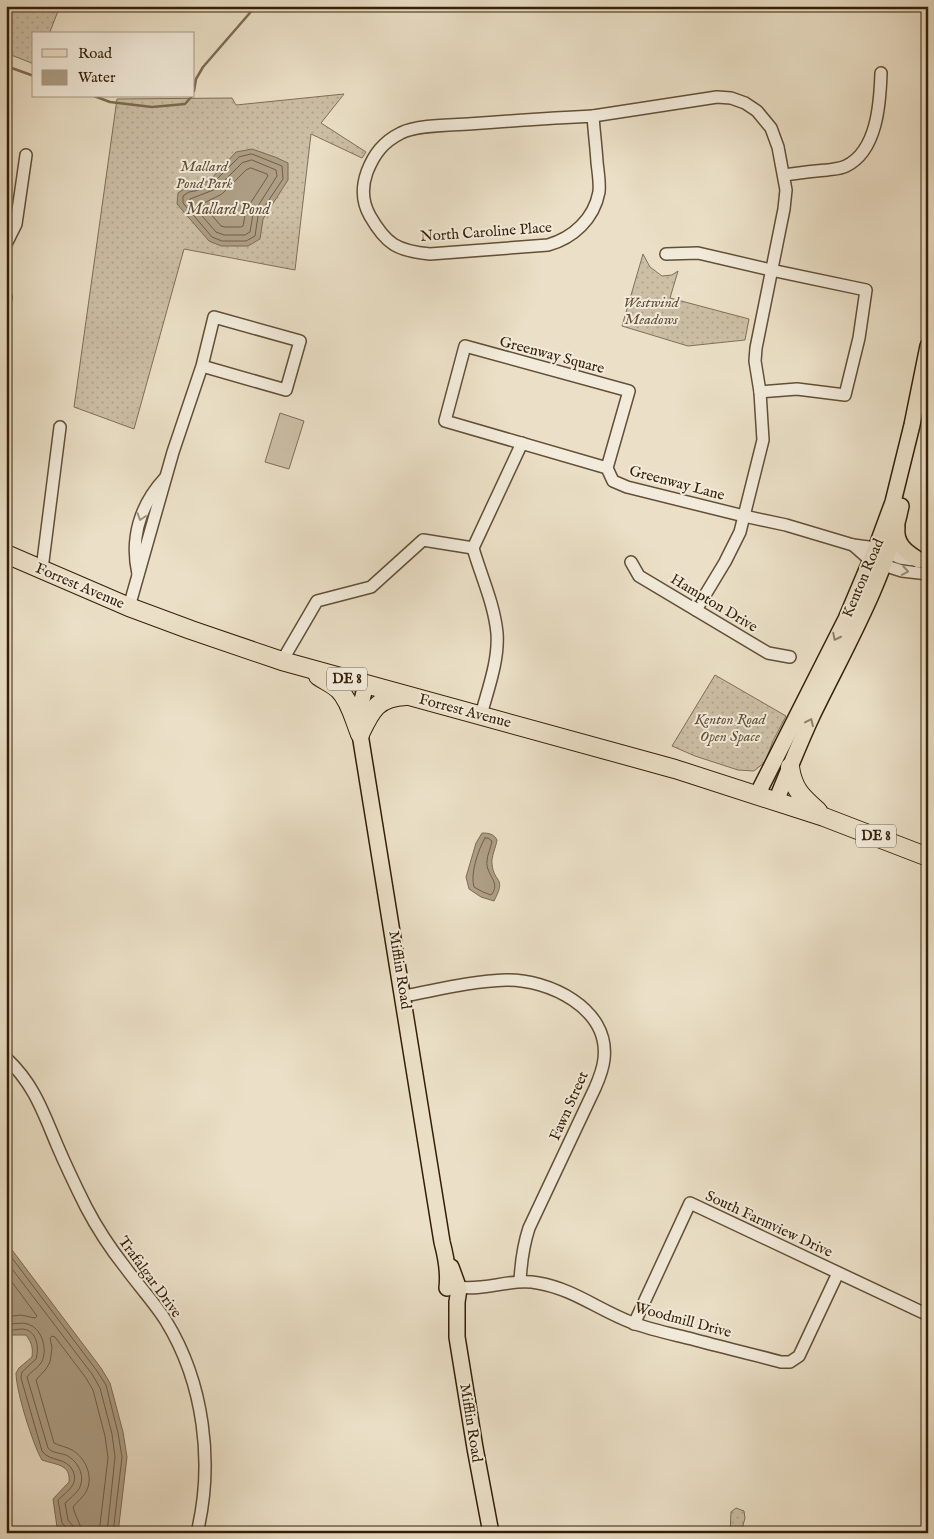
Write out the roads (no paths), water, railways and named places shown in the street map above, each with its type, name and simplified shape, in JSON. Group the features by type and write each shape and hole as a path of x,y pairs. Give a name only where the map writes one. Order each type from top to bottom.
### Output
{"highway":[{"name":"Forrest Avenue","path":"6,554 129,607 282,661 675,768 824,816 928,857"},
{"path":"300,666 334,686 341,693 347,701 360,734"},
{"path":"360,734 368,717 378,704 392,697 411,696"},
{"path":"790,767 791,779 795,787 802,797 824,816"}],"main road":[{"name":"Kenton Road","path":"776,801 812,716 844,655 879,557 912,425 928,346"},
{"name":"Kenton Road","path":"757,795 846,618 879,557 899,513 928,376"},
{"path":"899,513 896,533 899,544 906,551 924,561"},
{"name":"Mifflin Road","path":"366,684 360,708 360,734 404,996 448,1278 457,1290 457,1337 476,1458 491,1533"}],"street":[{"path":"784,175 844,167 858,159 871,137 875,125 880,100 881,73"},
{"name":"North Caroline Place","path":"593,116 599,180 598,193 586,221 560,242 548,245 430,254 412,252 392,244 384,238 368,214 362,191 372,160 383,144 411,130 447,125 593,116 717,97 731,98 745,103 757,111 770,128 778,147 786,190 784,209 756,348 755,361 760,392 763,440 740,532 725,562 696,610"},
{"path":"6,244 16,224 26,155"},
{"path":"666,254 698,253 866,290 859,338 845,394 797,389 760,392"},
{"path":"129,607 167,476 202,366 214,317 300,341 286,390 202,366"},
{"name":"Greenway Square","path":"522,443 445,421 465,346 629,391 607,468"},
{"path":"42,569 60,427"},
{"path":"481,715 494,661 497,634 493,608 473,548 522,443 607,468"},
{"name":"Greenway Lane","path":"607,468 613,481 627,487 786,525 853,545 879,557"},
{"path":"282,661 317,601 372,587 423,540 473,548"},
{"path":"879,557 924,561"},
{"path":"879,557 902,571 928,574"},
{"name":"Hampton Drive","path":"632,562 639,576 768,653 790,657"},
{"name":"Fawn Street","path":"404,996 488,981 525,981 563,993 587,1011 597,1026 603,1041 604,1058 601,1072 529,1228 521,1259 520,1282"},
{"name":"Trafalgar Drive","path":"6,1058 22,1075 35,1094 68,1170 101,1233 161,1314 183,1356 198,1404 205,1456 204,1495 197,1533"},
{"name":"South Farmview Drive","path":"634,1324 690,1203 928,1315"},
{"name":"Woodmill Drive","path":"457,1290 520,1282 536,1282 562,1289 634,1324 781,1362 790,1362 800,1356 838,1273"}],"water":[{"name":"Mallard Pond","path":"252,149 288,163 288,180 263,219 260,239 248,246 221,246 209,241 177,204 178,193 187,187 193,187 210,180 236,152"},
{"path":"482,833 491,834 497,840 492,864 500,884 494,901 481,897 469,889 466,877 476,843"},
{"path":"6,1242 101,1368 110,1383 123,1432 127,1457 118,1533 67,1533 57,1527 53,1499 69,1482 69,1476 65,1468 42,1460 34,1443 22,1404 16,1373 32,1357 32,1348 26,1335 6,1335"}],"waterway":[{"path":"195,85 196,79 203,67 255,7"},
{"path":"6,66 32,75"},
{"path":"99,98 110,102 152,107 185,104 190,98"}],"park label":[{"name":"Mallard Pond Park","path":"204,174"},
{"name":"Westwind Meadows","path":"651,310"},
{"name":"Kenton Road Open Space","path":"730,728"}]}
